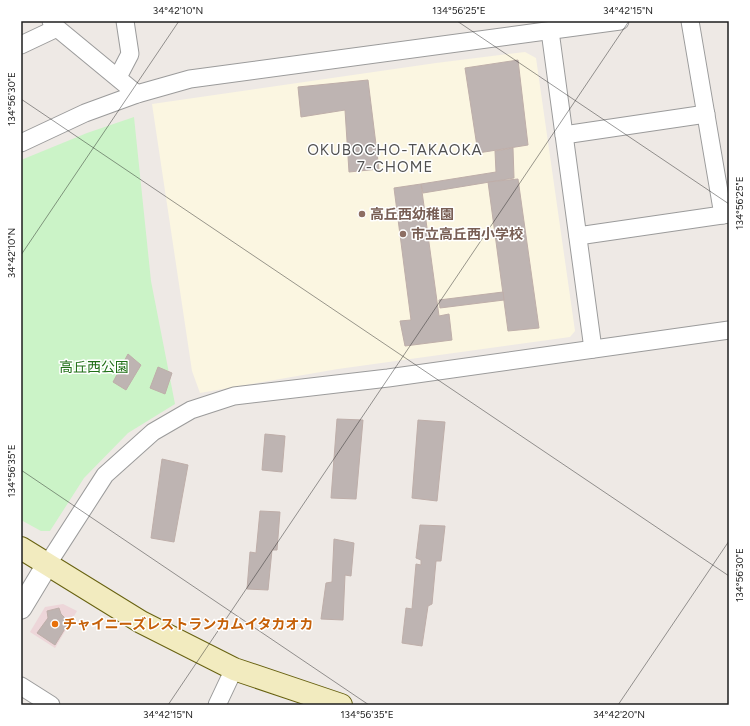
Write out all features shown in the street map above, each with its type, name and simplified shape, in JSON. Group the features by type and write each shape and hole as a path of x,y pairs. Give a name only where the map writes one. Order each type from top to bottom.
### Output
{"main road":[{"path":"21,548 141,622 234,669 341,705"}],"street":[{"path":"118,77 130,54 125,21"},
{"path":"21,143 85,114 137,94 190,79 620,21"},
{"path":"578,236 726,215 706,114 690,21"},
{"path":"21,45 54,24 137,94"},
{"path":"550,31 593,348"},
{"path":"564,135 706,114"},
{"path":"21,608 105,475 153,432 191,410 234,396 388,378 729,330"},
{"path":"217,705 234,669"},
{"path":"21,686 51,705"}],"shaded area":[{"path":"525,52 536,58 575,331 570,337 338,369 200,393 192,371 152,104 436,63"},
{"path":"63,604 77,611 55,648 30,632 45,607"}],"green space":[{"name":"高丘西公園","path":"134,117 151,281 175,404 128,433 84,478 50,531 41,531 21,520 21,160 87,133"}],"building":[{"path":"518,60 528,145 478,153 465,68"},
{"path":"368,80 379,169 349,172 345,110 301,117 298,87"},
{"path":"513,148 514,178 423,193 421,184 496,172 495,151"},
{"path":"518,179 539,328 508,331 488,182"},
{"path":"421,184 439,316 449,314 452,340 405,346 400,321 411,320 394,188"},
{"path":"503,292 504,300 440,308 439,300"},
{"path":"128,354 141,365 126,390 113,382"},
{"path":"158,367 172,373 165,394 150,388"},
{"path":"337,419 363,420 356,499 331,498"},
{"path":"418,420 445,422 437,501 412,498"},
{"path":"265,434 285,436 282,472 262,470"},
{"path":"162,459 188,465 174,542 151,538"},
{"path":"260,511 280,512 277,550 272,550 268,590 247,589 250,552 256,553"},
{"path":"420,525 445,526 441,561 436,561 432,604 428,606 422,646 402,643 406,608 412,609 416,564 421,565 421,560 416,558"},
{"path":"334,539 354,543 351,576 345,575 343,620 321,619 326,583 332,582"},
{"path":"59,608 61,614 69,622 55,645 37,633 48,618 47,611"}],"place":[{"name":"高丘西幼稚園","path":"362,214"},
{"name":"市立高丘西小学校","path":"403,234"},
{"name":"チャイニーズレストランカムイタカオカ","path":"55,624"}],"district":[{"name":"OKUBOCHO-TAKAOKA 7-CHOME","path":"395,158"}]}
